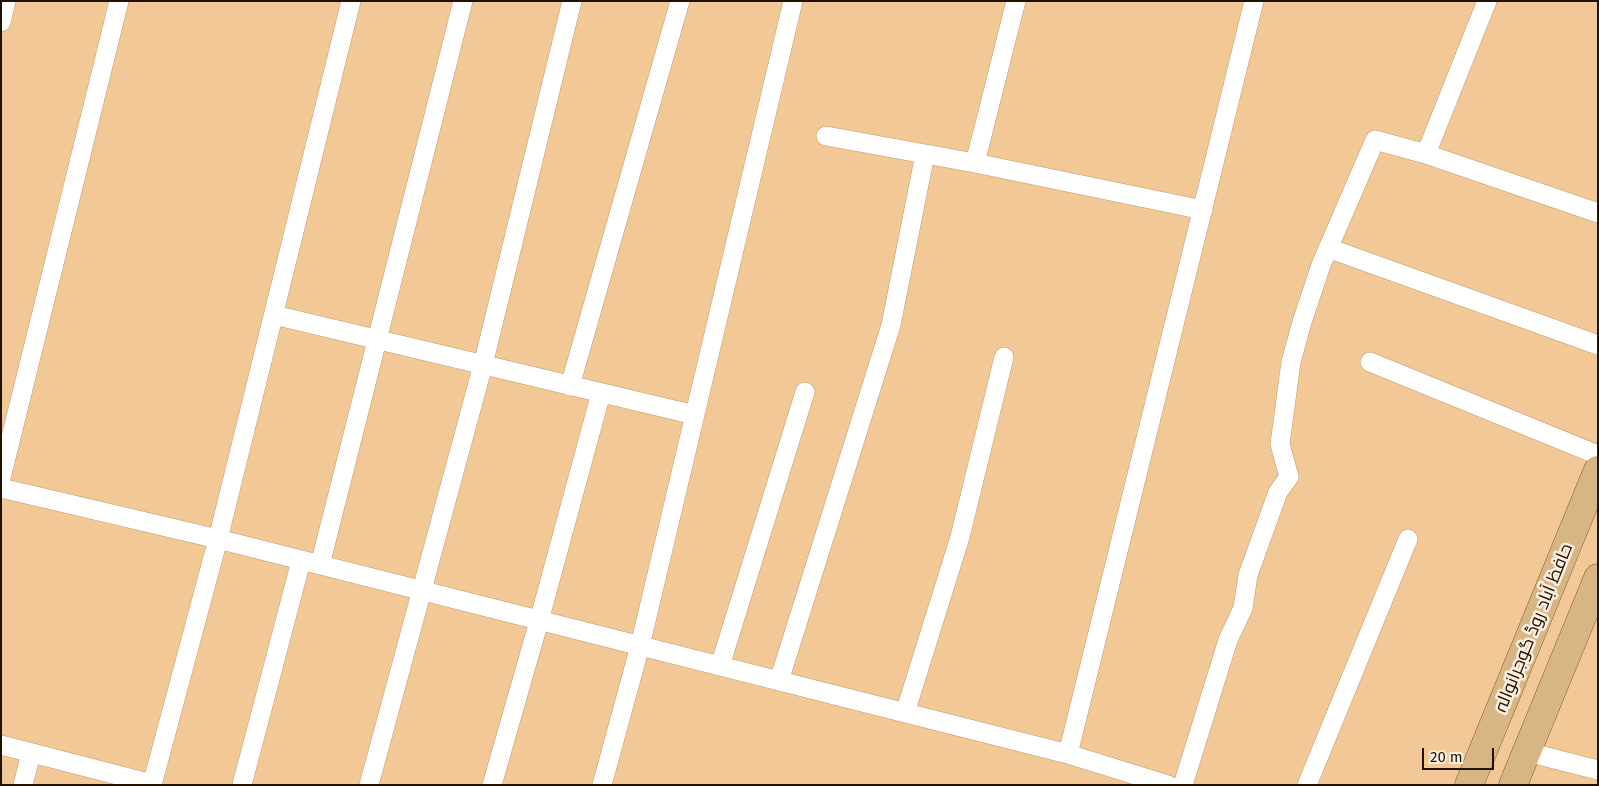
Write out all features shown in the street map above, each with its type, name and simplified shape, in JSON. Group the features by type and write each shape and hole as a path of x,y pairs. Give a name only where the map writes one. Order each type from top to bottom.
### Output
{"main road":[{"name":"حافظ آباد روڈ گوجرانوالہ","path":"1469,785 1598,470"},
{"path":"1513,785 1598,578"}],"street":[{"path":"1,22 6,1"},
{"path":"1,478 119,1"},
{"path":"1,745 152,784 218,540 351,1"},
{"path":"320,565 463,1"},
{"path":"369,785 483,365 572,1"},
{"path":"570,386 680,1"},
{"path":"602,785 640,646 793,1"},
{"path":"975,163 1016,1"},
{"path":"1068,754 1254,1"},
{"path":"1426,154 1487,1"},
{"path":"826,136 975,163 1203,210"},
{"path":"1183,785 1228,640 1243,608 1248,574 1278,492 1289,478 1280,444 1291,362 1302,322 1328,248 1375,140 1426,154 1598,213"},
{"path":"779,681 891,325 925,154"},
{"path":"1328,248 1598,345"},
{"path":"274,315 695,415"},
{"path":"905,712 960,537 1004,357"},
{"path":"1370,362 1598,455"},
{"path":"720,666 805,392"},
{"path":"492,785 601,393"},
{"path":"1,488 301,560 905,712 1068,754 1129,779 1168,785"},
{"path":"1307,785 1408,539"},
{"path":"242,785 301,560"},
{"path":"1527,752 1598,770"},
{"path":"23,785 31,753"}]}
